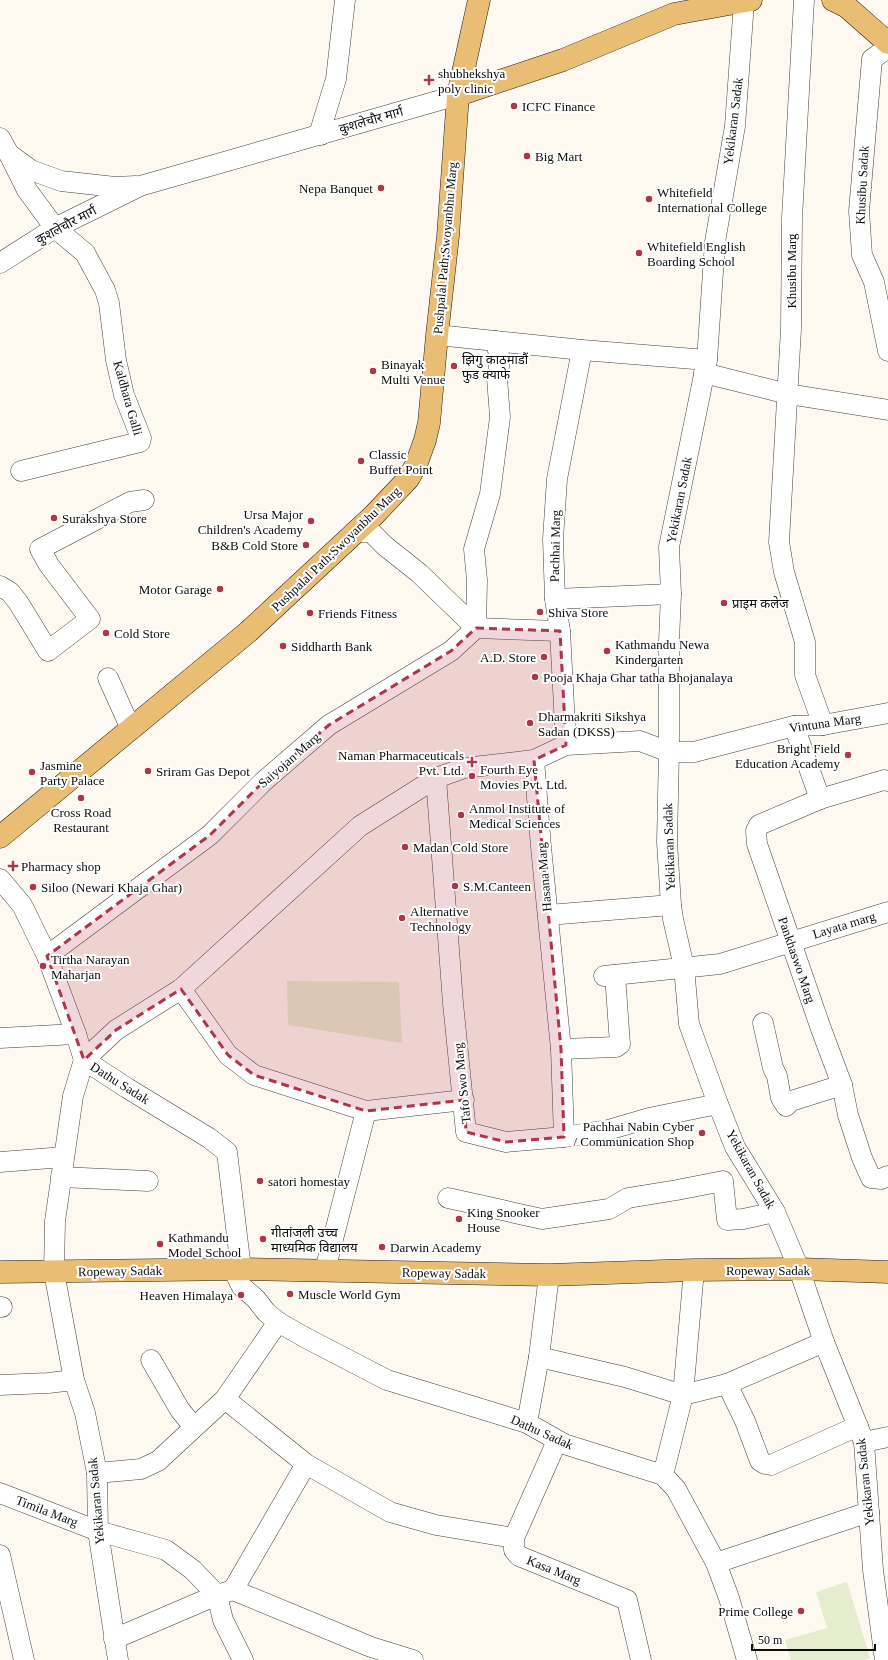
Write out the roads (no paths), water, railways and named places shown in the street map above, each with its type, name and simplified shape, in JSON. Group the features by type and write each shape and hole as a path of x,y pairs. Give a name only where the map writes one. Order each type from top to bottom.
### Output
{"main road":[{"name":"Pushpalal Path;Swoyanbhu Marg","path":"0,837 248,632 408,479 422,450 429,422 448,236 458,95 479,0"},
{"path":"833,0 847,6 888,43"},
{"name":"कुशलेचौर मार्ग","path":"458,95 563,60 674,14 747,1"},
{"name":"Ropeway Sadak","path":"0,1272 237,1269 549,1275 694,1270 799,1269 888,1272"}],"street":[{"path":"321,135 321,128 336,79 345,0"},
{"name":"Khusibu Marg","path":"804,0 792,218 791,329 779,542 784,572 805,642 805,675 823,725"},
{"name":"Yekikaran Sadak","path":"747,1 735,126 715,242 705,366 669,547 671,594 669,642 670,752 667,842 672,919 684,967 689,1024 718,1104 736,1147 775,1212 799,1269 824,1342 861,1434 869,1512 880,1567 885,1660"},
{"name":"Khusibu Sadak","path":"888,48 872,59 859,211 862,255 881,280 888,351"},
{"name":"कुशलेचौर मार्ग","path":"0,263 55,228 140,186 458,95"},
{"path":"4,146 31,170 61,181 115,186 140,186"},
{"path":"4,146 27,190 55,228"},
{"name":"Kaldhara Galli","path":"21,471 140,442 141,438 123,388 116,360 109,303 105,290 85,253 55,228"},
{"path":"437,335 582,350 705,366 788,394 888,410"},
{"path":"476,628 477,580 474,549 490,494 500,417 497,378 500,360 496,341"},
{"name":"Pachhai Marg","path":"566,744 560,631 554,599 553,540 557,478 582,350"},
{"path":"0,586 10,592 18,602 48,651 90,619 49,565 40,549 130,502 144,500"},
{"path":"354,532 371,532 419,573 476,628 560,631"},
{"path":"554,599 671,594"},
{"name":"Saiyojan Marg","path":"47,956 210,835 264,780 329,725 452,651 476,628"},
{"path":"108,678 131,729"},
{"name":"Vintuna Marg","path":"670,752 694,752 794,726 823,725 888,713"},
{"path":"794,726 820,799"},
{"path":"84,1060 116,1030 181,989 360,826 436,778 464,768 534,760 566,744 640,741 670,752"},
{"name":"Hasana Marg","path":"534,760 553,970 562,1049 564,1137"},
{"name":"Tafo Swo Marg","path":"436,778 453,1003 464,1100 466,1132 506,1142 564,1137 608,1130 649,1118 718,1104"},
{"name":"Pankhaswo Marg","path":"888,781 884,780 820,799 759,825 756,831 757,844 842,1085 848,1115 862,1158 871,1178 881,1179 888,1176"},
{"name":"Dathu Sadak","path":"0,879 22,905 47,956 84,1060 209,1138 227,1152 237,1269 242,1288 278,1322 387,1380 527,1423 557,1441 663,1475 676,1489 716,1563 747,1660"},
{"path":"548,915 671,905"},
{"name":"Layata marg","path":"562,1049 616,1048 620,1044 610,976 720,964 790,941 888,912"},
{"path":"181,989 228,1055 254,1075 366,1110 464,1100"},
{"path":"763,1023 781,1098 786,1106 790,1101 842,1085"},
{"path":"0,1038 76,1034"},
{"name":"Yekikaran Sadak","path":"84,1060 73,1096 61,1177 55,1220 54,1272 74,1380 85,1413 97,1474 98,1531 118,1660"},
{"path":"325,1270 366,1110"},
{"path":"0,1162 64,1157"},
{"path":"61,1177 148,1181"},
{"path":"448,1198 542,1219 609,1209 628,1198 723,1181 727,1220 743,1219 775,1212"},
{"path":"663,1475 683,1394 694,1270"},
{"path":"527,1423 539,1357 549,1275"},
{"path":"97,1474 141,1469 158,1461 225,1399 278,1322"},
{"path":"539,1357 624,1377 683,1394 727,1384 824,1342"},
{"path":"151,1360 180,1410 194,1427"},
{"path":"0,1385 48,1383 74,1380"},
{"path":"727,1384 745,1421 760,1461 765,1464 771,1465 861,1434 888,1437"},
{"path":"225,1399 306,1464 390,1512 436,1525 514,1538 557,1441"},
{"path":"114,1639 225,1592 306,1464"},
{"name":"Timila Marg","path":"0,1493 98,1531 166,1550 225,1592 368,1653 413,1660"},
{"path":"716,1563 869,1512"},
{"name":"Kasa Marg","path":"514,1538 514,1550 519,1556 627,1600 641,1660"},
{"path":"0,1555 24,1660"},
{"name":"Timila Marg","path":"225,1592 224,1620 243,1660"}],"place":[{"name":"shubhekshya poly clinic","path":"429,80"},
{"name":"ICFC Finance","path":"514,106"},
{"name":"Big Mart","path":"527,156"},
{"name":"Nepa Banquet","path":"381,188"},
{"name":"Whitefield International College","path":"649,199"},
{"name":"Whitefield English Boarding School","path":"639,253"},
{"name":"झिगु काठमाडौं फुड क्याफे","path":"454,366"},
{"name":"Binayak Multi Venue","path":"373,371"},
{"name":"Classic Buffet Point","path":"361,461"},
{"name":"Surakshya Store","path":"54,518"},
{"name":"Ursa Major Children's Academy","path":"311,521"},
{"name":"B&B Cold Store","path":"306,545"},
{"name":"Motor Garage","path":"220,589"},
{"name":"प्राइम कलेज","path":"724,603"},
{"name":"Shiva Store","path":"540,612"},
{"name":"Friends Fitness","path":"310,613"},
{"name":"Cold Store","path":"106,633"},
{"name":"Siddharth Bank","path":"283,646"},
{"name":"Kathmandu Newa Kindergarten","path":"607,651"},
{"name":"A.D. Store","path":"544,657"},
{"name":"Pooja Khaja Ghar tatha Bhojanalaya","path":"535,677"},
{"name":"Dharmakriti Sikshya Sadan (DKSS)","path":"530,723"},
{"name":"Bright Field Education Academy","path":"848,755"},
{"name":"Naman Pharmaceuticals Pvt. Ltd.","path":"472,762"},
{"name":"Sriram Gas Depot","path":"148,771"},
{"name":"Jasmine Party Palace","path":"32,772"},
{"name":"Fourth Eye Movies Pvt. Ltd.","path":"472,776"},
{"name":"Cross Road Restaurant","path":"81,798"},
{"name":"Anmol Institute of Medical Sciences","path":"461,815"},
{"name":"Madan Cold Store","path":"405,847"},
{"name":"Pharmacy shop","path":"13,866"},
{"name":"S.M.Canteen","path":"455,886"},
{"name":"Siloo (Newari Khaja Ghar)","path":"33,887"},
{"name":"Alternative Technology","path":"402,918"},
{"name":"Tirtha Narayan Maharjan","path":"43,966"},
{"name":"Pachhai Nabin Cyber / Communication Shop","path":"702,1133"},
{"name":"satori homestay","path":"260,1181"},
{"name":"King Snooker House","path":"459,1219"},
{"name":"गीतांजली उच्च माध्यमिक विद्यालय","path":"263,1239"},
{"name":"Kathmandu Model School","path":"160,1244"},
{"name":"Darwin Academy","path":"382,1247"},
{"name":"Muscle World Gym","path":"290,1294"},
{"name":"Heaven Himalaya","path":"241,1295"},
{"name":"Prime College","path":"801,1611"}]}
